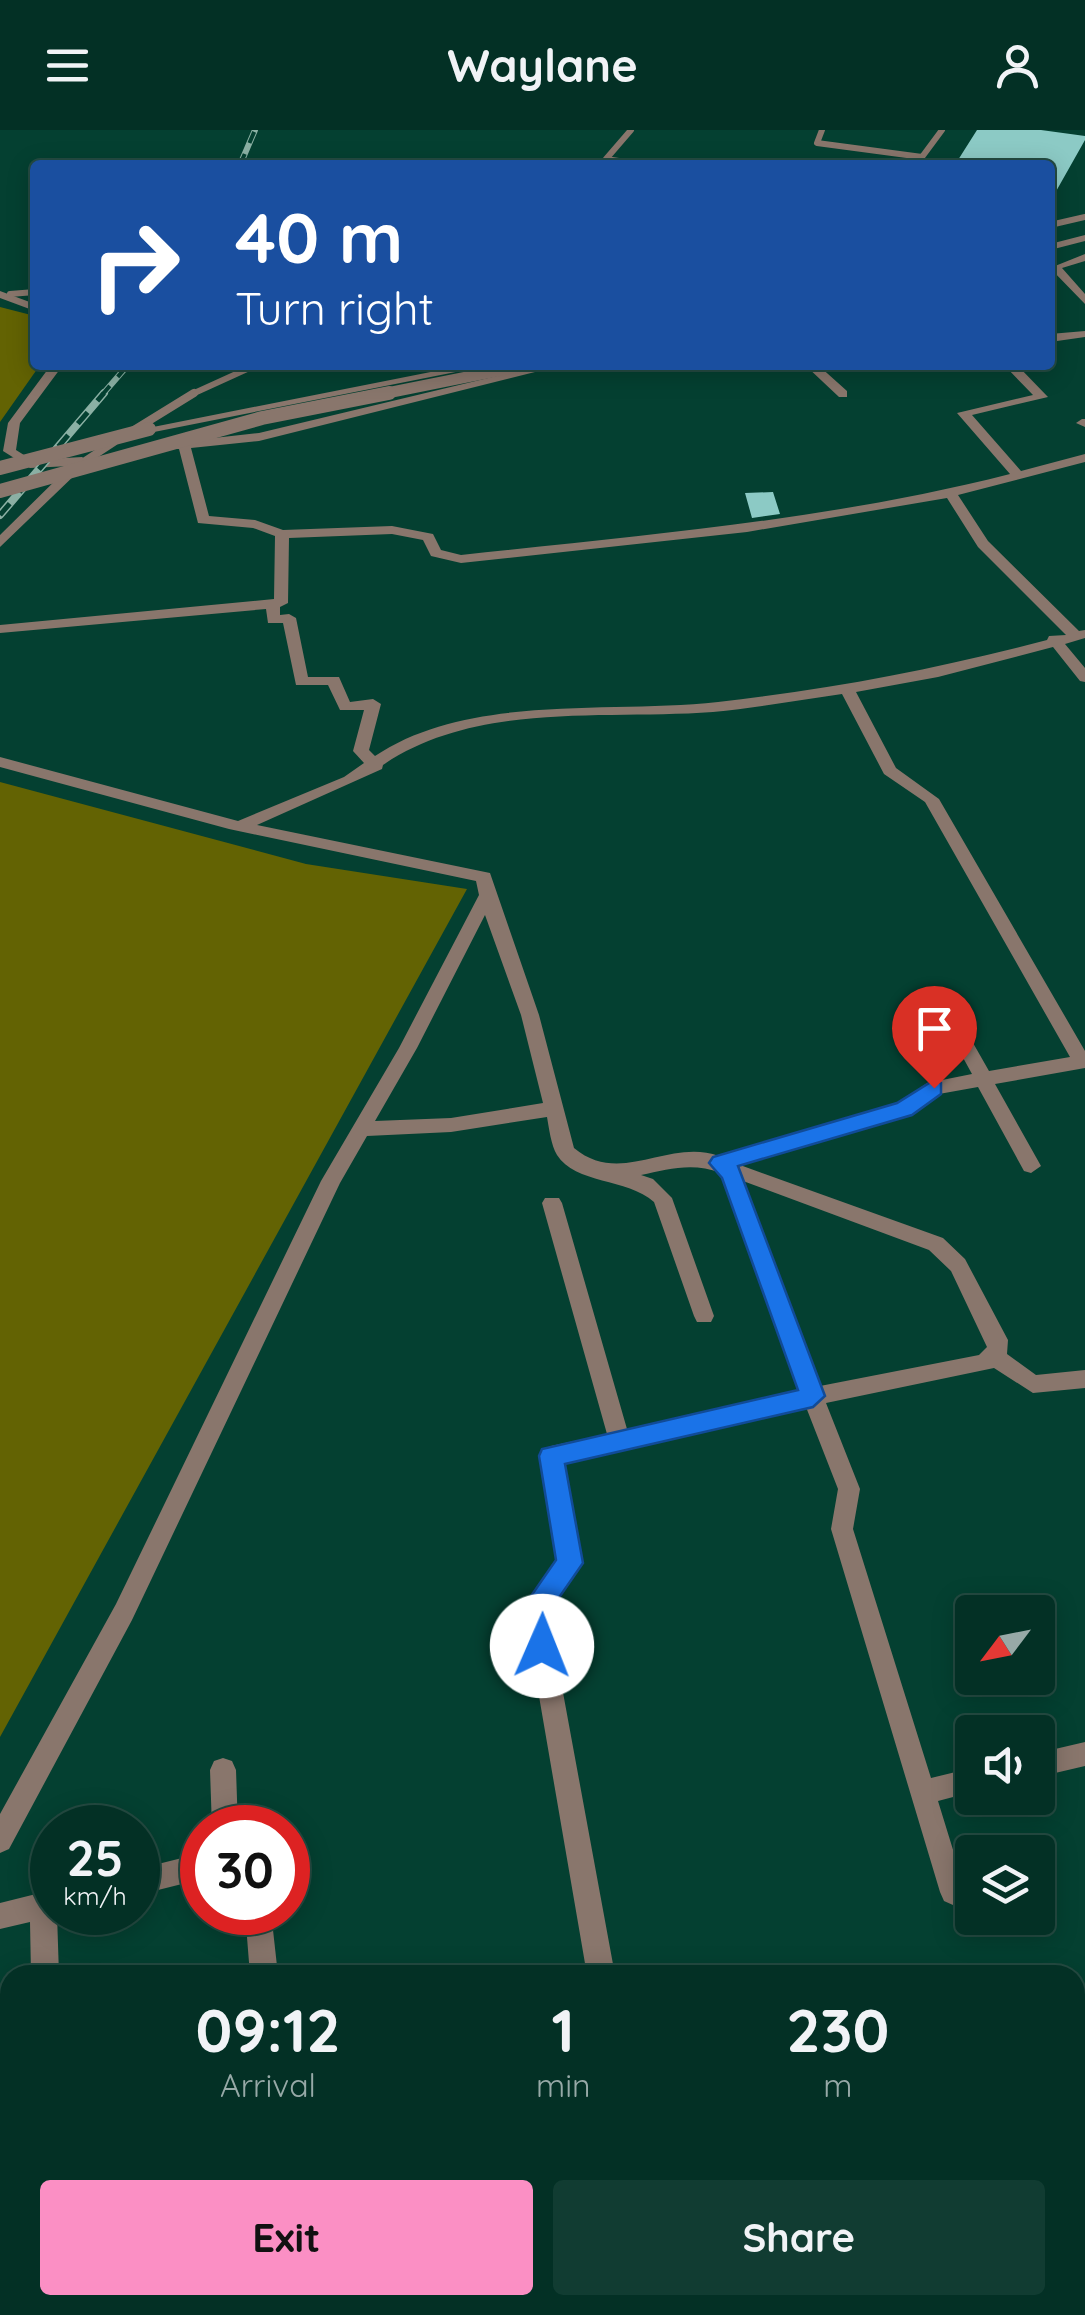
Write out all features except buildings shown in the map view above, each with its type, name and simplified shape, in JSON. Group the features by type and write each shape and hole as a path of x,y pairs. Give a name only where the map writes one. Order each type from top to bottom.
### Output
{"street":[{"path":"1055,246 1085,238"},
{"path":"1055,262 1085,248"},
{"path":"1055,263 1085,258"},
{"path":"1055,269 1085,300"},
{"path":"5,294 30,306"},
{"path":"1055,337 1085,334"},
{"path":"0,466 10,450 14,422 52,370"},
{"path":"0,466 173,423 458,370"},
{"path":"0,490 230,426 502,370"},
{"path":"10,450 30,464 54,466 138,450 259,437 536,370"},
{"path":"816,370 842,394"},
{"path":"1015,370 1042,396 963,413 1019,476"},
{"path":"184,445 202,520 255,524 282,534 392,530 428,536 436,553 461,559 747,528 950,493 1085,458"},
{"path":"0,543 80,464"},
{"path":"950,493 983,544 1080,635"},
{"path":"0,629 281,602 282,534"},
{"path":"273,604 273,620 289,618 302,682 334,680 345,707 373,704 360,751 376,766"},
{"path":"240,826 376,766 402,744 504,717 714,706 847,689 938,673 1054,638 1080,635"},
{"path":"1054,638 1085,678"},
{"path":"724,1166 904,1109 934,1088 1083,1061 931,799 890,771 847,689"},
{"path":"0,762 240,826 484,877 530,1015 558,1140 573,1162 646,1184 662,1198 704,1316"},
{"path":"0,1840 124,1612 331,1181 487,895"},
{"path":"942,1003 1031,1166"},
{"path":"361,1129 451,1124 552,1109"},
{"path":"606,1173 704,1159 924,1238 950,1254 997,1340 994,1357"},
{"path":"724,1166 849,1489 842,1529 954,1892"},
{"path":"552,1204 620,1442"},
{"path":"599,1965 536,1609 570,1563 551,1456 994,1357 1033,1384 1085,1379"},
{"path":"1055,1761 1085,1754"},
{"path":"222,1770 224,1805"},
{"path":"923,1792 955,1784"},
{"path":"0,1916 30,1908"},
{"path":"45,1965 47,1935"},
{"path":"260,1935 263,1965"}],"lane":[{"path":"612,160 606,159 632,130"},
{"path":"822,130 817,142 922,157 942,130"},
{"path":"1055,224 1085,217"},
{"path":"5,294 30,292"},
{"path":"80,464 211,382 243,370"}],"shaded area":[{"path":"0,307 30,315 30,370 36,370 0,422"},
{"path":"0,782 306,864 467,889 0,1737"}],"railway":[{"path":"242,160 255,130"},
{"path":"102,395 124,370"},
{"path":"0,515 104,393"}],"route":[{"path":"542,1646 536,1609 570,1563 551,1456 813,1396 732,1174 720,1163 904,1109 934,1088"}]}
